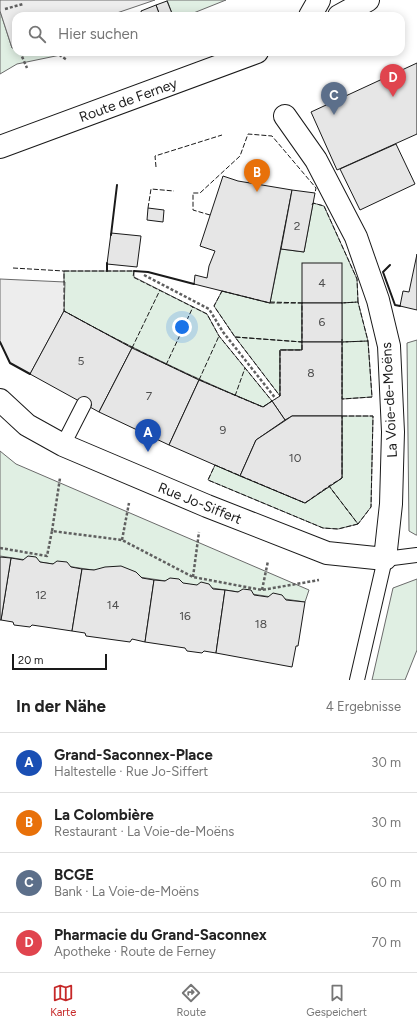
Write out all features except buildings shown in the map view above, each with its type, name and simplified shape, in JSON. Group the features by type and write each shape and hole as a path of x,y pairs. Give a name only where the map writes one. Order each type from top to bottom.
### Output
{"street":[{"path":"312,12 319,0"},
{"path":"346,12 368,0"},
{"name":"Route de Ferney","path":"0,147 246,56"},
{"name":"La Voie-de-Moëns","path":"285,116 316,160 356,238 378,300 389,346 394,432 391,504 384,559"},
{"name":"Rue Jo-Siffert","path":"0,400 27,425 63,445 214,509 327,553 384,559"}],"lane":[{"path":"63,445 84,404"},
{"name":"Rue Jo-Siffert","path":"384,559 417,555"},
{"name":"La Voie-de-Moëns","path":"357,680 384,559"}],"path":[{"path":"5,10 22,4"},
{"path":"22,56 27,68"},
{"path":"61,56 67,60"},
{"path":"144,275 209,309 223,332 276,399"},
{"path":"0,548 47,556 60,478"},
{"path":"122,540 129,503"},
{"path":"52,531 122,540 193,577 262,590 319,580"},
{"path":"193,577 199,532"},
{"path":"262,590 268,560"}],"green space":[{"path":"167,0 226,0 196,12 172,12"},
{"path":"0,11 12,48 12,56 56,56 17,64 0,74"},
{"path":"313,203 324,206 357,279 358,302 368,341 372,397 342,399 342,303 302,304 302,350 280,350 280,396 235,337 214,306 222,291 270,303 281,249 304,252"},
{"path":"64,271 134,271 134,277 207,314 219,336 272,401 263,407 237,396 137,350 64,311"},
{"path":"417,340 416,535 409,531 407,343"},
{"path":"342,416 373,416 371,507 358,524 338,529 323,528 208,480 215,465 305,503 342,478"},
{"path":"0,451 16,464 309,590 305,602 0,556"},
{"path":"417,579 417,650 405,680 372,680 393,588"}],"shaded area":[{"path":"0,0 155,0 120,12 12,12 12,48 0,11"},
{"path":"0,279 65,282 64,311 30,374 10,363 0,342"}],"fence":[{"path":"210,215 193,210 193,193 200,193 240,156 248,134 272,136 316,188 315,193"},
{"path":"156,167 155,156 222,135"},
{"path":"148,208 151,189 174,191"},
{"path":"312,205 313,203 324,206 357,279 358,302 342,303"},
{"path":"13,268 64,271"},
{"path":"64,271 134,271 133,277 207,314 219,336 272,401 263,407 237,396 162,362 64,311 64,271"},
{"path":"132,348 160,290"},
{"path":"222,291 270,303 302,303 302,342 235,337 214,306 222,291"},
{"path":"270,302 305,303"},
{"path":"341,303 358,302 368,341 342,342 342,339"},
{"path":"166,365 193,307"},
{"path":"199,380 219,336"},
{"path":"235,337 302,342 302,350 280,350 280,396 235,337"},
{"path":"368,341 372,397 342,399 342,342 368,341"},
{"path":"235,396 245,368"},
{"path":"342,416 373,416 371,507 358,524 329,486 342,478 342,416"},
{"path":"215,465 305,503 329,486 358,524 338,529 323,528 208,480 215,465"}],"wall":[{"path":"111,235 117,185"},
{"path":"107,263 107,271"},
{"path":"390,265 383,272 395,305 400,306"},
{"path":"134,271 148,272 194,284"},
{"path":"0,342 10,363 30,374"}],"place":[{"name":"Pharmacie du Grand-Saconnex","path":"393,97"},
{"name":"BCGE","path":"334,115"},
{"name":"La Colombière","path":"257,192"},
{"name":"Grand-Saconnex-Place","path":"148,452"}]}
